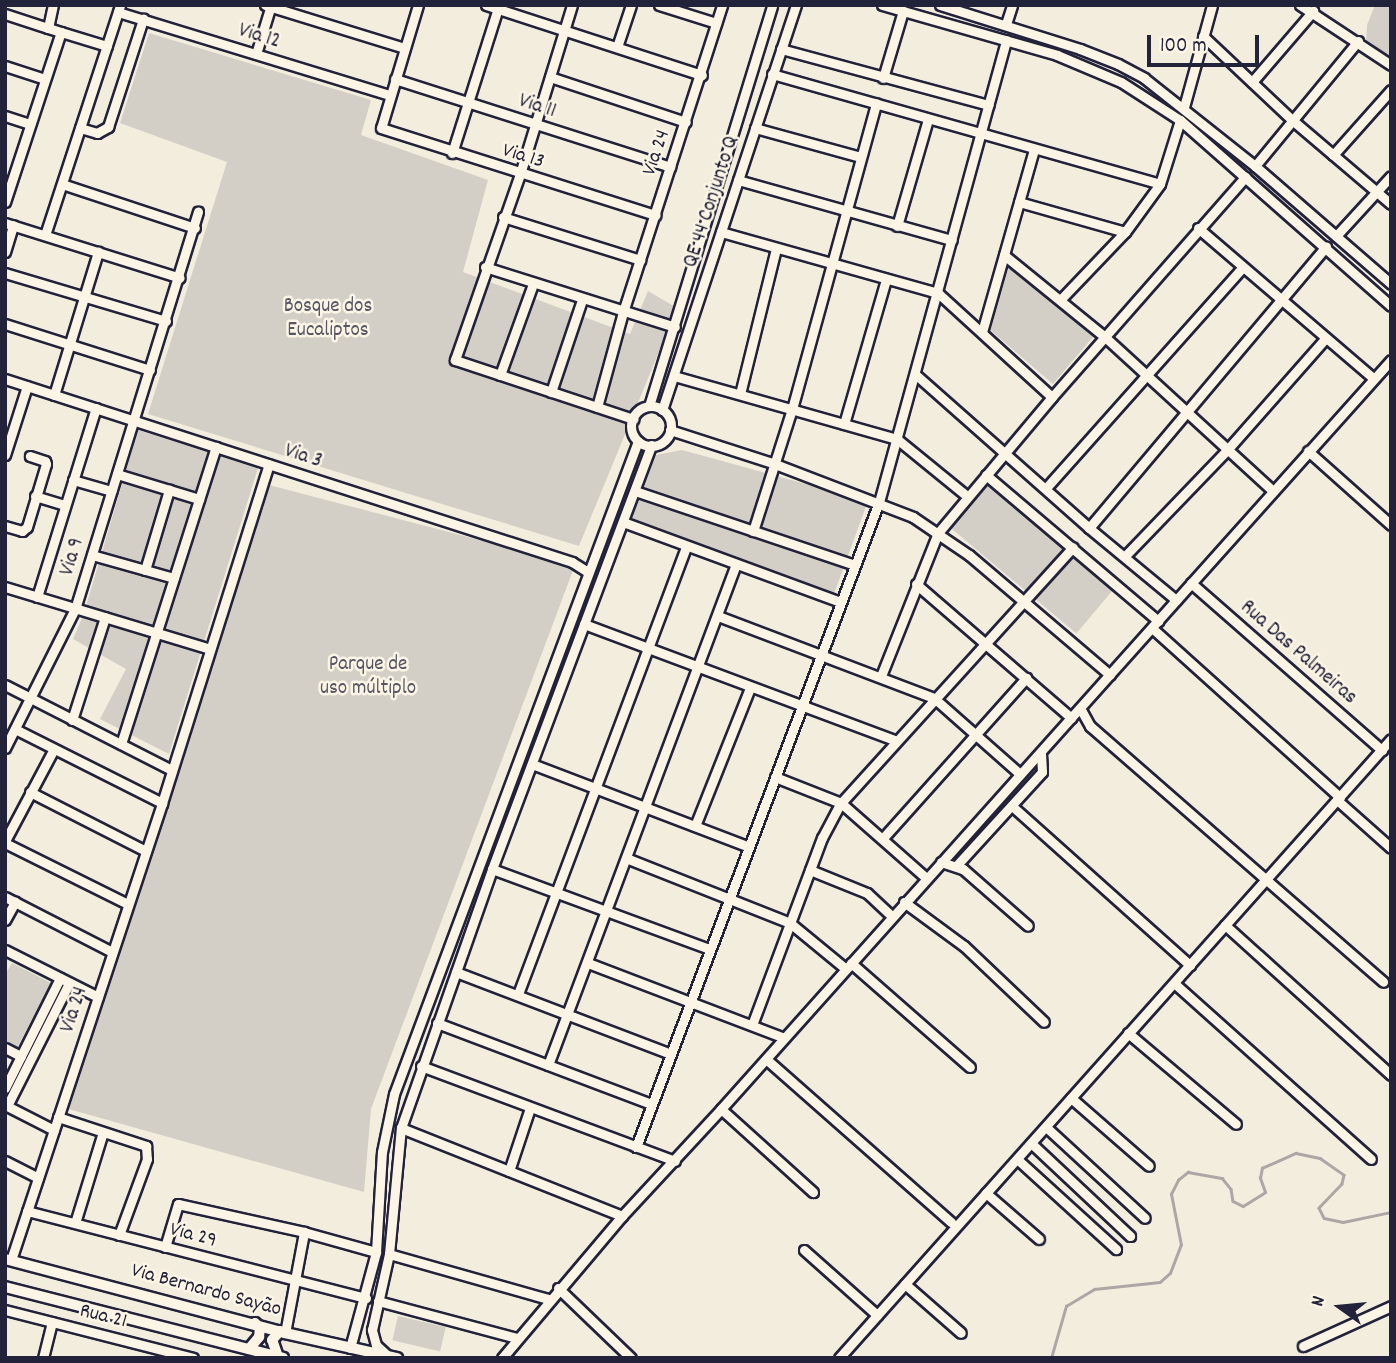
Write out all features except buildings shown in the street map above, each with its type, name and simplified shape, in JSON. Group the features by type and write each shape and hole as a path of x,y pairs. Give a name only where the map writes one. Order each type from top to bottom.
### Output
{"main road":[{"name":"Via Bernardo Sayão","path":"8,1259 250,1321 283,1332 392,1357"},
{"path":"5,1287 280,1357"},
{"path":"249,1349 258,1339 260,1331 257,1324 250,1321"},
{"path":"280,1357 272,1340 283,1332"}],"street":[{"path":"48,28 53,5"},
{"path":"389,95 418,5"},
{"path":"486,5 702,75"},
{"path":"572,5 520,174 485,267 455,360 633,419"},
{"path":"617,47 631,5"},
{"path":"659,5 716,23"},
{"name":"Via 24","path":"597,407 623,312 687,122 722,5"},
{"name":"QE 44 Conjunto Q","path":"649,406 772,5"},
{"name":"QE 44 Conjunto Q","path":"662,410 796,5"},
{"path":"882,5 1032,47 1092,67 1135,90 1180,120 1391,306"},
{"path":"940,5 1035,33 1118,64 1184,107 1391,284"},
{"path":"1006,24 1012,5"},
{"path":"1184,107 1212,5"},
{"path":"1300,5 1313,11 1391,65"},
{"path":"256,54 269,6 405,48"},
{"path":"452,153 498,7"},
{"path":"45,236 119,8"},
{"name":"Via 12","path":"119,8 143,19 389,95"},
{"path":"883,78 903,11"},
{"path":"1252,82 1313,11"},
{"path":"5,14 107,46"},
{"path":"80,128 102,132 108,127 143,19"},
{"path":"5,202 10,172 30,124 61,32"},
{"path":"1032,47 1030,41 1035,33"},
{"path":"1203,36 1291,119 1391,204"},
{"path":"636,1147 879,502 1006,40"},
{"path":"1255,166 1291,119 1358,41"},
{"path":"781,49 989,105"},
{"path":"5,66 45,79"},
{"path":"772,74 1160,184"},
{"path":"550,77 687,122"},
{"name":"Via 11","path":"394,79 670,167"},
{"path":"1333,155 1391,90"},
{"name":"Via 13","path":"389,95 381,128 452,153 656,215"},
{"path":"753,531 792,409 876,103"},
{"path":"5,116 30,124"},
{"path":"897,226 928,119"},
{"path":"1061,299 1125,232 1160,184 1180,120"},
{"path":"755,128 860,157"},
{"path":"982,332 1034,149"},
{"path":"1336,236 1391,176"},
{"path":"881,676 938,533 1052,397 1245,177"},
{"path":"738,180 952,240"},
{"path":"62,184 195,228"},
{"path":"1019,202 1125,232"},
{"path":"1296,221 1302,222 1306,211"},
{"name":"Via 9","path":"5,748 75,609 180,278 198,212"},
{"path":"503,218 640,260"},
{"path":"5,252 9,224 180,278"},
{"path":"1199,228 1373,378"},
{"path":"721,232 937,293 1052,397"},
{"path":"1089,528 1326,247"},
{"path":"740,394 776,248"},
{"path":"54,395 98,252"},
{"path":"1004,255 1105,337 1143,375 1273,491"},
{"path":"485,267 582,300 675,327"},
{"path":"1046,488 1143,375 1242,267"},
{"path":"5,273 166,321"},
{"path":"844,424 886,279"},
{"path":"500,375 533,284"},
{"path":"551,392 582,300"},
{"path":"5,324 150,370"},
{"path":"1125,556 1227,450 1325,339"},
{"path":"502,1358 548,1299 1391,360"},
{"path":"915,374 1089,528 1176,600"},
{"path":"674,376 897,439 967,496"},
{"name":"Via 3","path":"5,379 572,562 588,572"},
{"path":"5,455 27,386"},
{"path":"649,406 662,410 669,418 670,430 664,440 651,445 638,441 632,431 633,419 640,410 649,406"},
{"path":"37,597 96,408"},
{"path":"670,430 775,464 913,517 938,533 1025,601 1110,675"},
{"path":"350,1348 366,1298 376,1252 386,1126 394,1094 638,441"},
{"path":"392,1357 376,1345 372,1331 389,1254 401,1128 492,869 651,445"},
{"path":"121,744 216,447"},
{"path":"1308,451 1391,525"},
{"path":"5,526 25,529 46,462 30,456"},
{"name":"Via 24","path":"8,1259 27,1211 162,803 269,464"},
{"path":"117,474 199,499"},
{"path":"986,475 1073,547 1391,848"},
{"path":"73,480 111,491"},
{"path":"145,570 169,490"},
{"path":"635,491 855,565"},
{"path":"35,496 65,505"},
{"path":"623,522 840,602"},
{"path":"517,995 686,546"},
{"path":"752,1025 810,870 841,803 895,740 1073,547"},
{"path":"92,555 174,578"},
{"path":"548,1065 736,564"},
{"name":"Rua Das Palmeiras","path":"1191,583 1382,750"},
{"path":"916,584 985,641 1069,720 1090,726"},
{"path":"5,587 210,649"},
{"path":"718,616 934,698 1020,774"},
{"path":"72,720 105,617"},
{"path":"584,625 895,740"},
{"path":"883,838 1026,678"},
{"path":"5,685 172,771"},
{"path":"547,686 559,690"},
{"path":"695,826 750,688"},
{"path":"1080,708 1090,726 1382,982"},
{"path":"15,729 162,803"},
{"path":"853,1358 842,1354 1391,739"},
{"path":"54,749 5,842 128,904"},
{"path":"957,865 1042,772 1041,751"},
{"path":"532,764 748,847"},
{"path":"775,777 841,803 926,878"},
{"path":"30,792 146,851"},
{"path":"1012,806 1189,965"},
{"path":"626,859 790,923 848,966 970,1067"},
{"path":"941,862 957,865 1028,926"},
{"path":"492,869 710,948"},
{"path":"810,870 867,893 892,916"},
{"path":"5,897 113,952"},
{"path":"5,920 15,902"},
{"path":"904,902 964,946 1044,1022"},
{"path":"1225,925 1391,1075"},
{"path":"6,952 98,997"},
{"path":"588,963 785,1038"},
{"path":"456,972 671,1054"},
{"path":"5,1088 64,980"},
{"path":"54,1130 6,1106 64,980"},
{"path":"1174,984 1371,1159"},
{"path":"437,1023 651,1104"},
{"path":"1128,1033 1236,1124"},
{"path":"5,1048 21,1056"},
{"path":"766,1059 951,1222"},
{"path":"421,1066 674,1161"},
{"path":"1071,1098 1149,1166"},
{"path":"509,1171 530,1108"},
{"path":"721,1109 813,1192"},
{"path":"58,1117 144,1144 148,1151 119,1235"},
{"path":"1046,1127 1145,1217"},
{"path":"401,1128 622,1216"},
{"path":"75,1223 103,1132"},
{"path":"1031,1143 1130,1236"},
{"path":"1017,1159 1116,1249"},
{"path":"5,1161 38,1178"},
{"path":"381,1184 394,1184"},
{"path":"986,1193 1039,1239"},
{"path":"380,1196 394,1196"},
{"path":"165,1247 178,1205 304,1232 376,1252"},
{"name":"Via 29","path":"27,1211 366,1298"},
{"path":"283,1332 304,1232"},
{"path":"804,1250 877,1315"},
{"path":"389,1254 548,1299"},
{"path":"905,1284 961,1333"},
{"path":"558,1288 631,1358"},
{"path":"377,1301 517,1338"},
{"path":"1303,1346 1391,1306"},
{"name":"Rua 21","path":"5,1310 170,1355 193,1358"},
{"path":"43,1358 51,1322"}],"green space":[{"path":"1375,5 1391,5 1391,56 1366,45 1367,25"},
{"name":"Bosque dos Eucaliptos","path":"149,33 371,100 361,135 488,180 463,272 630,334 648,291 677,308 579,546 148,414 227,162 120,123"},
{"path":"1005,268 1012,268 1093,337 1053,384 989,329"},
{"path":"138,430 258,468 169,754 100,719 126,669 73,639 84,613"},
{"path":"682,450 868,501 834,594 631,519 656,455"},
{"path":"985,481 1114,589 1076,633 948,525"},
{"name":"Parque de uso múltiplo","path":"269,485 575,565 371,1109 364,1192 65,1108"},
{"path":"12,963 51,983 17,1048 5,1042 5,975"},
{"path":"398,1316 446,1327 440,1351 392,1340"}],"waterway":[{"path":"1051,1358 1066,1306 1094,1289 1160,1282 1170,1273 1181,1245 1171,1194 1178,1180 1188,1172 1222,1178 1231,1189 1233,1201 1243,1206 1265,1192 1260,1178 1262,1168 1296,1153 1320,1158 1344,1175 1342,1184 1319,1208 1324,1218 1343,1222 1391,1212"}]}
